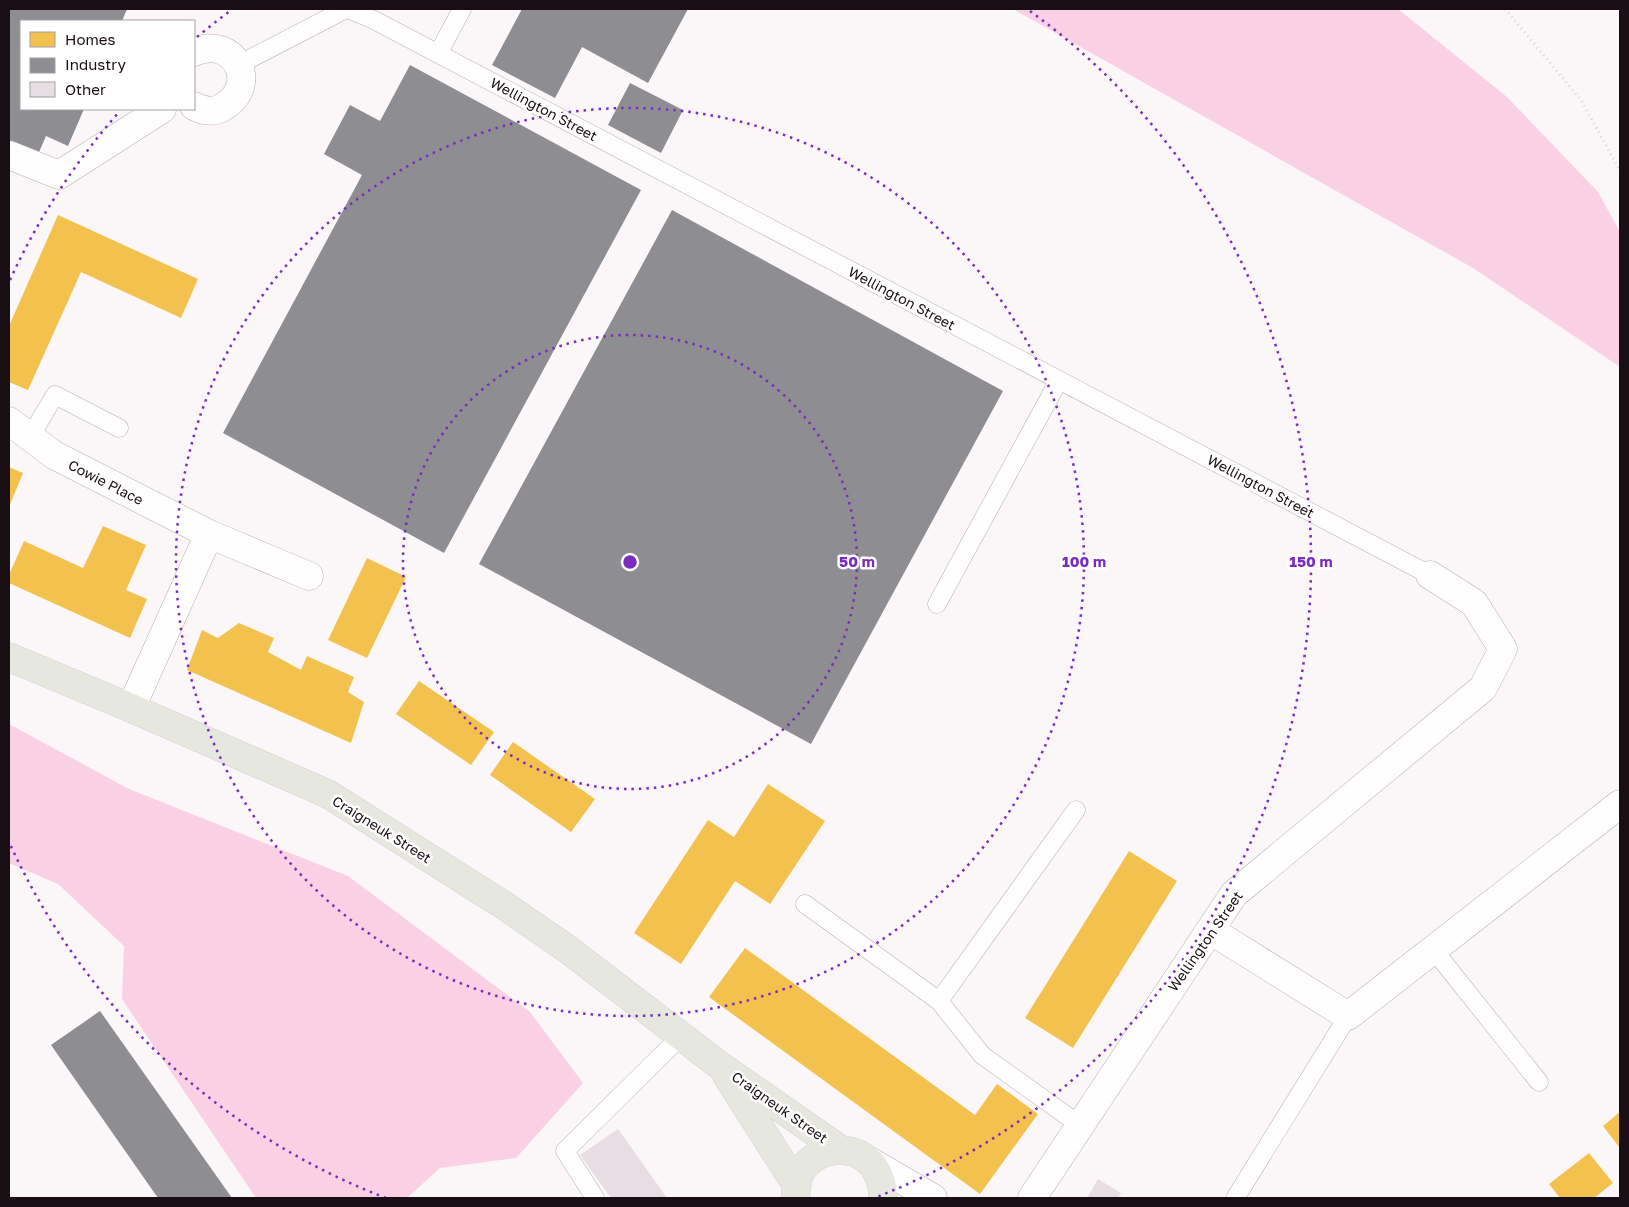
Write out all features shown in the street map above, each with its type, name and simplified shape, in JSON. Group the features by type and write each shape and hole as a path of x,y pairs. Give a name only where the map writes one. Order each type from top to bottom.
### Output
{"main road":[{"name":"Craigneuk Street","path":"9,657 328,794 505,906 566,948 719,1065 841,1150 854,1152 866,1159"},
{"name":"Craigneuk Street","path":"719,1065 796,1192"},
{"path":"796,1192 798,1179 805,1166 814,1157 827,1152 841,1150"},
{"path":"866,1159 877,1170 882,1184 883,1198"}],"street":[{"path":"195,52 204,48 219,49 232,57 238,66 241,76 241,86 237,96 229,104 220,109 209,111 195,106"},
{"path":"9,155 59,175 160,110"},
{"name":"Cowie Place","path":"19,429 54,455 209,534 309,576"},
{"path":"131,708 209,534"},
{"name":"Wellington Street","path":"1032,1198 1234,894 1483,688 1503,648 1474,603 1430,575"},
{"path":"1210,930 1348,1016 1620,804"},
{"path":"866,1159 932,1198"}],"lane":[{"name":"Wellington Street","path":"238,66 347,9 377,14 438,54 1430,575"},
{"path":"438,54 462,9"},
{"path":"938,604 1059,380"},
{"path":"19,429 55,395 119,428"},
{"path":"939,1001 1076,810"},
{"path":"805,904 939,1001 982,1055 1081,1126"},
{"path":"1433,949 1539,1082"},
{"path":"1236,1197 1348,1016"},
{"path":"596,1198 564,1151 681,1036"}],"path":[{"path":"1505,9 1581,100 1620,170"}],"shaded area":[{"path":"1013,9 1398,9 1507,97 1598,192 1620,232 1620,367 1473,268"},
{"path":"9,724 129,789 348,876 530,1012 583,1083 516,1158 440,1168 407,1198 256,1198 122,999 124,946 58,884 9,863"}],"building: Homes":[{"path":"58,215 198,279 181,318 81,272 28,390 9,382 9,326"},
{"path":"9,467 23,473 9,507"},
{"path":"103,526 146,545 126,590 147,599 130,638 9,583 9,575 24,541 83,568"},
{"path":"367,558 406,577 367,658 328,640"},
{"path":"239,623 274,638 268,652 301,670 307,656 354,677 348,692 364,702 351,743 187,670 202,630 218,638"},
{"path":"419,681 494,732 471,765 396,714"},
{"path":"513,742 595,799 571,832 490,775"},
{"path":"768,784 825,821 770,904 735,881 681,964 634,933 708,820 734,837"},
{"path":"1129,851 1177,881 1073,1048 1025,1018"},
{"path":"745,948 975,1115 997,1084 1038,1114 980,1194 709,997"},
{"path":"1620,1112 1620,1148 1603,1126"},
{"path":"1589,1153 1613,1183 1594,1198 1560,1198 1549,1184"}],"building: Industry":[{"path":"9,9 127,9 122,20 20,20 20,110 84,110 68,146 46,136 36,159 9,148"},
{"path":"522,9 688,9 648,83 582,47 555,98 492,65"},
{"path":"410,65 641,190 444,553 223,433 362,175 324,154 350,105 380,121"},
{"path":"630,83 683,110 661,153 608,125"},
{"path":"672,210 1003,391 811,744 479,564"},
{"path":"100,1011 232,1198 158,1198 51,1045"}],"building: Other":[{"path":"618,1129 667,1198 611,1198 580,1155"},
{"path":"1098,1179 1121,1193 1118,1198 1087,1198"}]}
